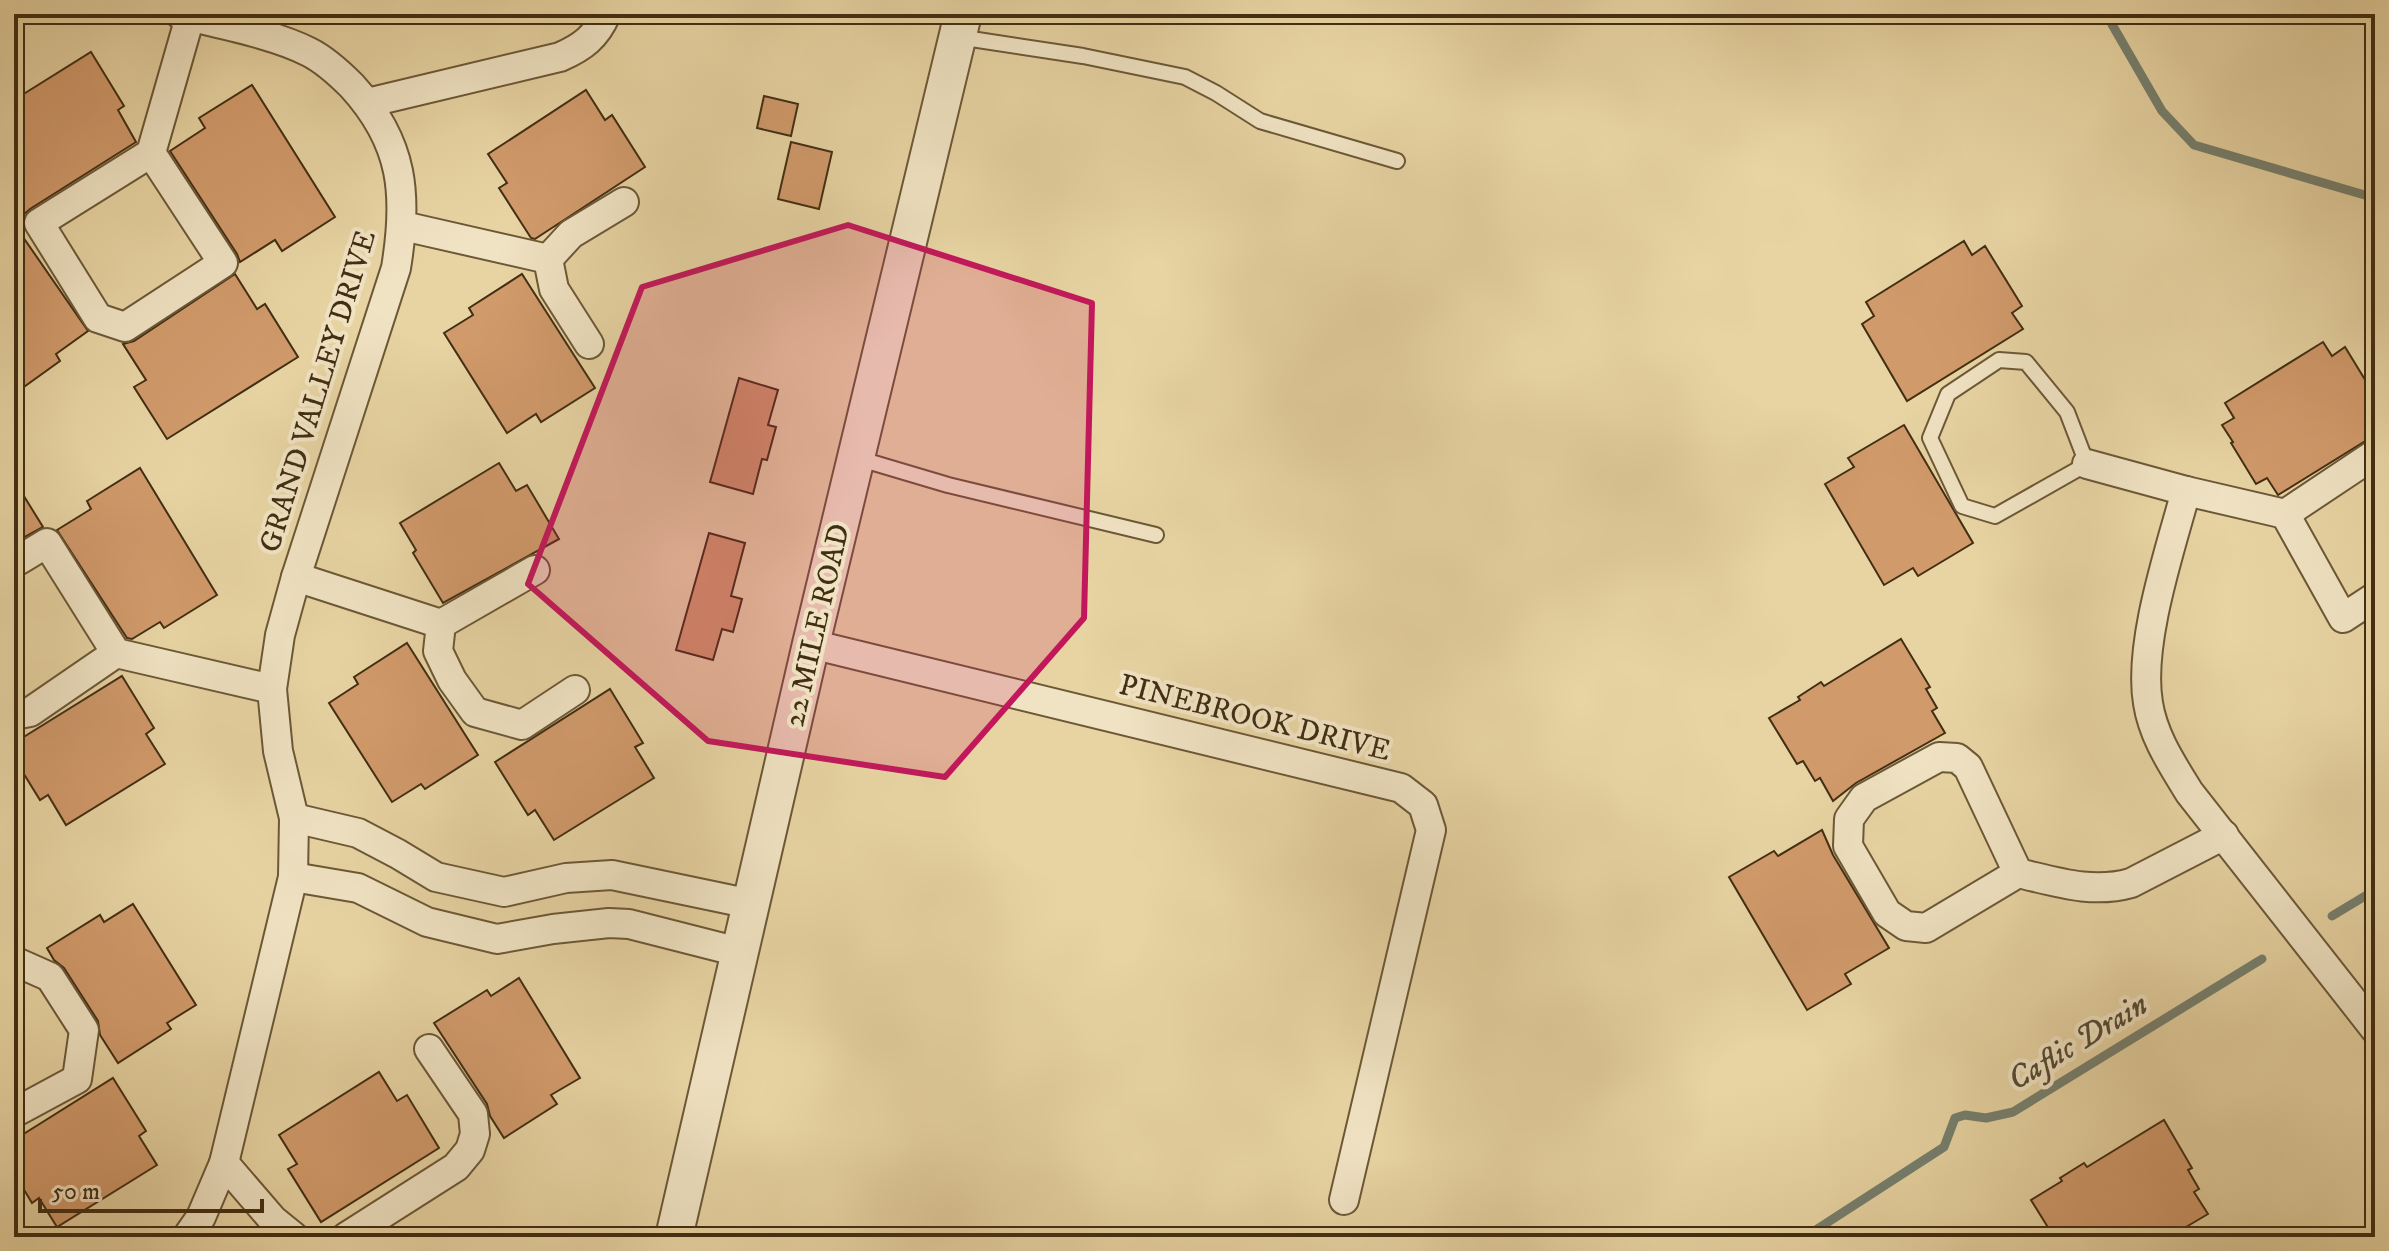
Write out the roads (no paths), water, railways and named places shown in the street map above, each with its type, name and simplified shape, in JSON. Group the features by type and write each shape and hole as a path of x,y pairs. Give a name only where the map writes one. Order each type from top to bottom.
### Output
{"street":[{"path":"367,103 560,57 580,49 597,33 606,14"},
{"path":"151,153 223,263 125,327 98,318 39,223 151,153 185,15"},
{"name":"GRAND VALLEY DRIVE","path":"185,15 309,52 337,71 367,103 388,138 398,164 403,193 403,226 396,268 280,635 272,689 278,751 294,818 293,877 224,1163 201,1217 187,1237"},
{"name":"22 MILE ROAD","path":"674,1237 811,644 960,26"},
{"path":"548,259 571,234 624,202"},
{"path":"403,226 548,259"},
{"path":"548,259 554,289 589,344"},
{"path":"2087,464 2285,514 2375,454"},
{"path":"2186,491 2154,613 2147,700 2164,751 2189,792 2375,1029"},
{"path":"2285,514 2343,618 2375,597"},
{"path":"14,563 47,543 116,653 272,689"},
{"path":"296,577 441,624 535,570"},
{"path":"441,624 438,651 452,680 475,712 522,725 575,690"},
{"name":"PINEBROOK DRIVE","path":"811,644 1401,788 1423,805 1431,830 1344,1200"},
{"path":"14,715 30,712 116,653"},
{"path":"2018,873 1968,767 1957,758 1939,757 1864,798 1849,819 1848,846 1887,913 1906,926 1926,928 2018,873 2084,888 2117,887 2131,883 2224,835"},
{"path":"294,818 358,833 436,877 504,892 566,878 612,875 751,904"},
{"path":"293,877 358,888 427,922 497,939 553,929 629,924 739,952"},
{"path":"497,939 504,892"},
{"path":"14,961 50,977 84,1030 77,1079 14,1113"},
{"path":"346,1237 456,1167 470,1150 475,1134 473,1114 429,1049"},
{"path":"224,1163 273,1220 294,1237"}],"lane":[{"path":"960,26 1185,77 1260,121 1397,161"},
{"path":"1999,360 2026,362 2067,412 2087,464 1995,516 1962,506 1930,438 1948,394 1999,360"},
{"path":"857,457 948,485 1156,535"}],"waterway":[{"path":"2106,14 2162,111 2194,145 2375,198"},
{"name":"Caflic Drain","path":"2332,916 2375,890"},
{"name":"Caflic Drain","path":"1805,1237 1944,1147 1955,1118 1965,1115 1986,1118 2013,1112 2262,959"}]}
